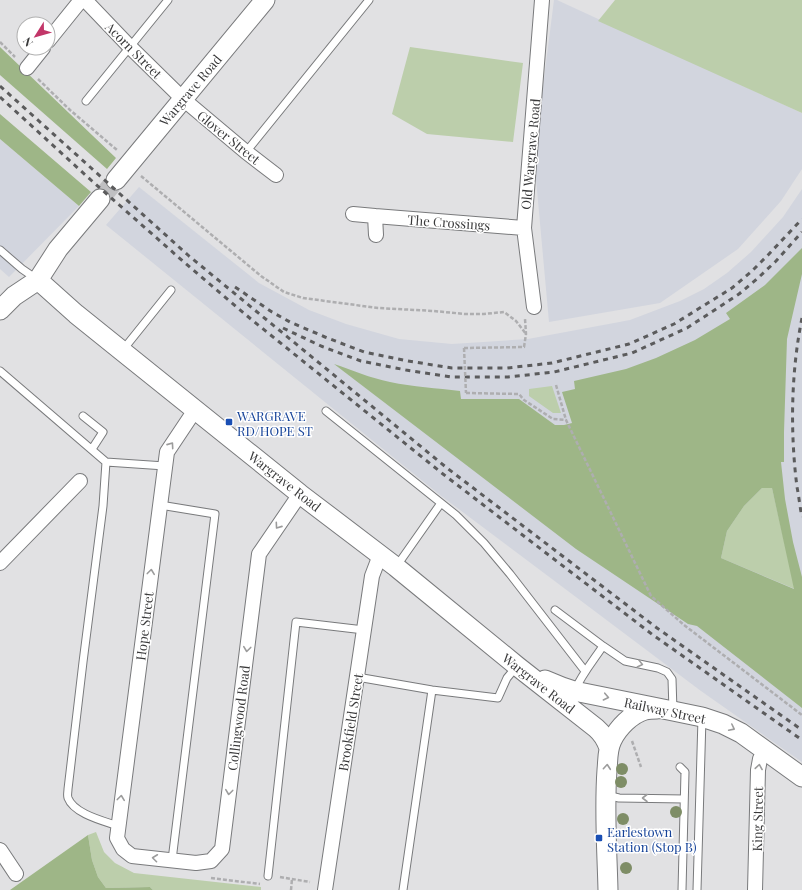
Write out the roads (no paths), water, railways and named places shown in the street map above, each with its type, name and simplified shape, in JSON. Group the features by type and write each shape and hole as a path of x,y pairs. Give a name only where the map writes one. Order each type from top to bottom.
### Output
{"street":[{"path":"56,31 81,0"},
{"name":"Acorn Street","path":"85,0 183,100"},
{"name":"Wargrave Road","path":"116,180 265,0"},
{"name":"Old Wargrave Road","path":"534,307 524,228 542,0"},
{"path":"27,68 36,56"},
{"name":"Glover Street","path":"183,100 276,175"},
{"path":"0,310 14,296 38,280 58,249 100,199"},
{"name":"The Crossings","path":"353,214 524,228"},
{"path":"375,216 376,235"},
{"name":"Wargrave Road","path":"38,280 76,314 195,410 300,494 396,567 517,666 601,732 606,739 609,748"},
{"name":"Hope Street","path":"123,849 117,838 118,826 166,452 195,410"},
{"path":"0,563 80,481"},
{"name":"Collingwood Road","path":"123,849 132,856 196,863 211,861 222,849 259,554 300,494"},
{"name":"Brookfield Street","path":"325,888 372,576 380,555"},
{"name":"Railway Street","path":"517,666 550,682 574,691 702,717 723,724 741,733 802,777"},
{"path":"608,890 605,795 609,748 617,732 630,718 646,710 666,710"},
{"name":"King Street","path":"755,890 758,770 760,759 765,750"},
{"path":"0,850 16,874"}],"lane":[{"path":"86,102 168,0"},
{"path":"246,152 369,0"},
{"path":"0,250 22,269 38,280"},
{"path":"122,351 171,290"},
{"path":"0,371 106,462 165,466"},
{"path":"326,411 441,503 484,543 514,579 585,671"},
{"path":"83,416 103,432 92,449"},
{"path":"106,462 103,506 82,670 68,797 72,804 83,813 118,826"},
{"path":"396,567 441,503"},
{"path":"160,505 215,514 172,860"},
{"path":"555,610 625,661 658,668 668,672 672,679 666,710"},
{"path":"268,876 296,622 364,630"},
{"path":"574,691 585,671 604,646"},
{"path":"357,676 432,690 498,698 507,678 517,666"},
{"path":"403,890 432,690"},
{"path":"697,890 702,717"},
{"path":"680,767 684,772 682,890"},
{"path":"605,795 619,798 684,799"}],"tunnel":[{"path":"100,199 116,180"}],"railway":[{"path":"0,86 189,256 447,468 657,628 802,730"},
{"path":"0,97 185,263 252,320 443,474 653,635 802,740"},
{"path":"235,287 272,312 290,322 364,352 452,368 507,368 552,363 629,344 674,324 732,288 752,271 802,219"},
{"path":"283,328 321,346 361,361 406,370 452,377 508,377 554,372 632,353 687,328 739,294 776,261 802,232"},
{"path":"802,318 798,339 793,402 793,445 797,487 802,517"}],"place":[{"name":"WARGRAVE RD/HOPE ST","path":"229,422"},
{"name":"Earlestown Station (Stop B)","path":"599,838"}]}
